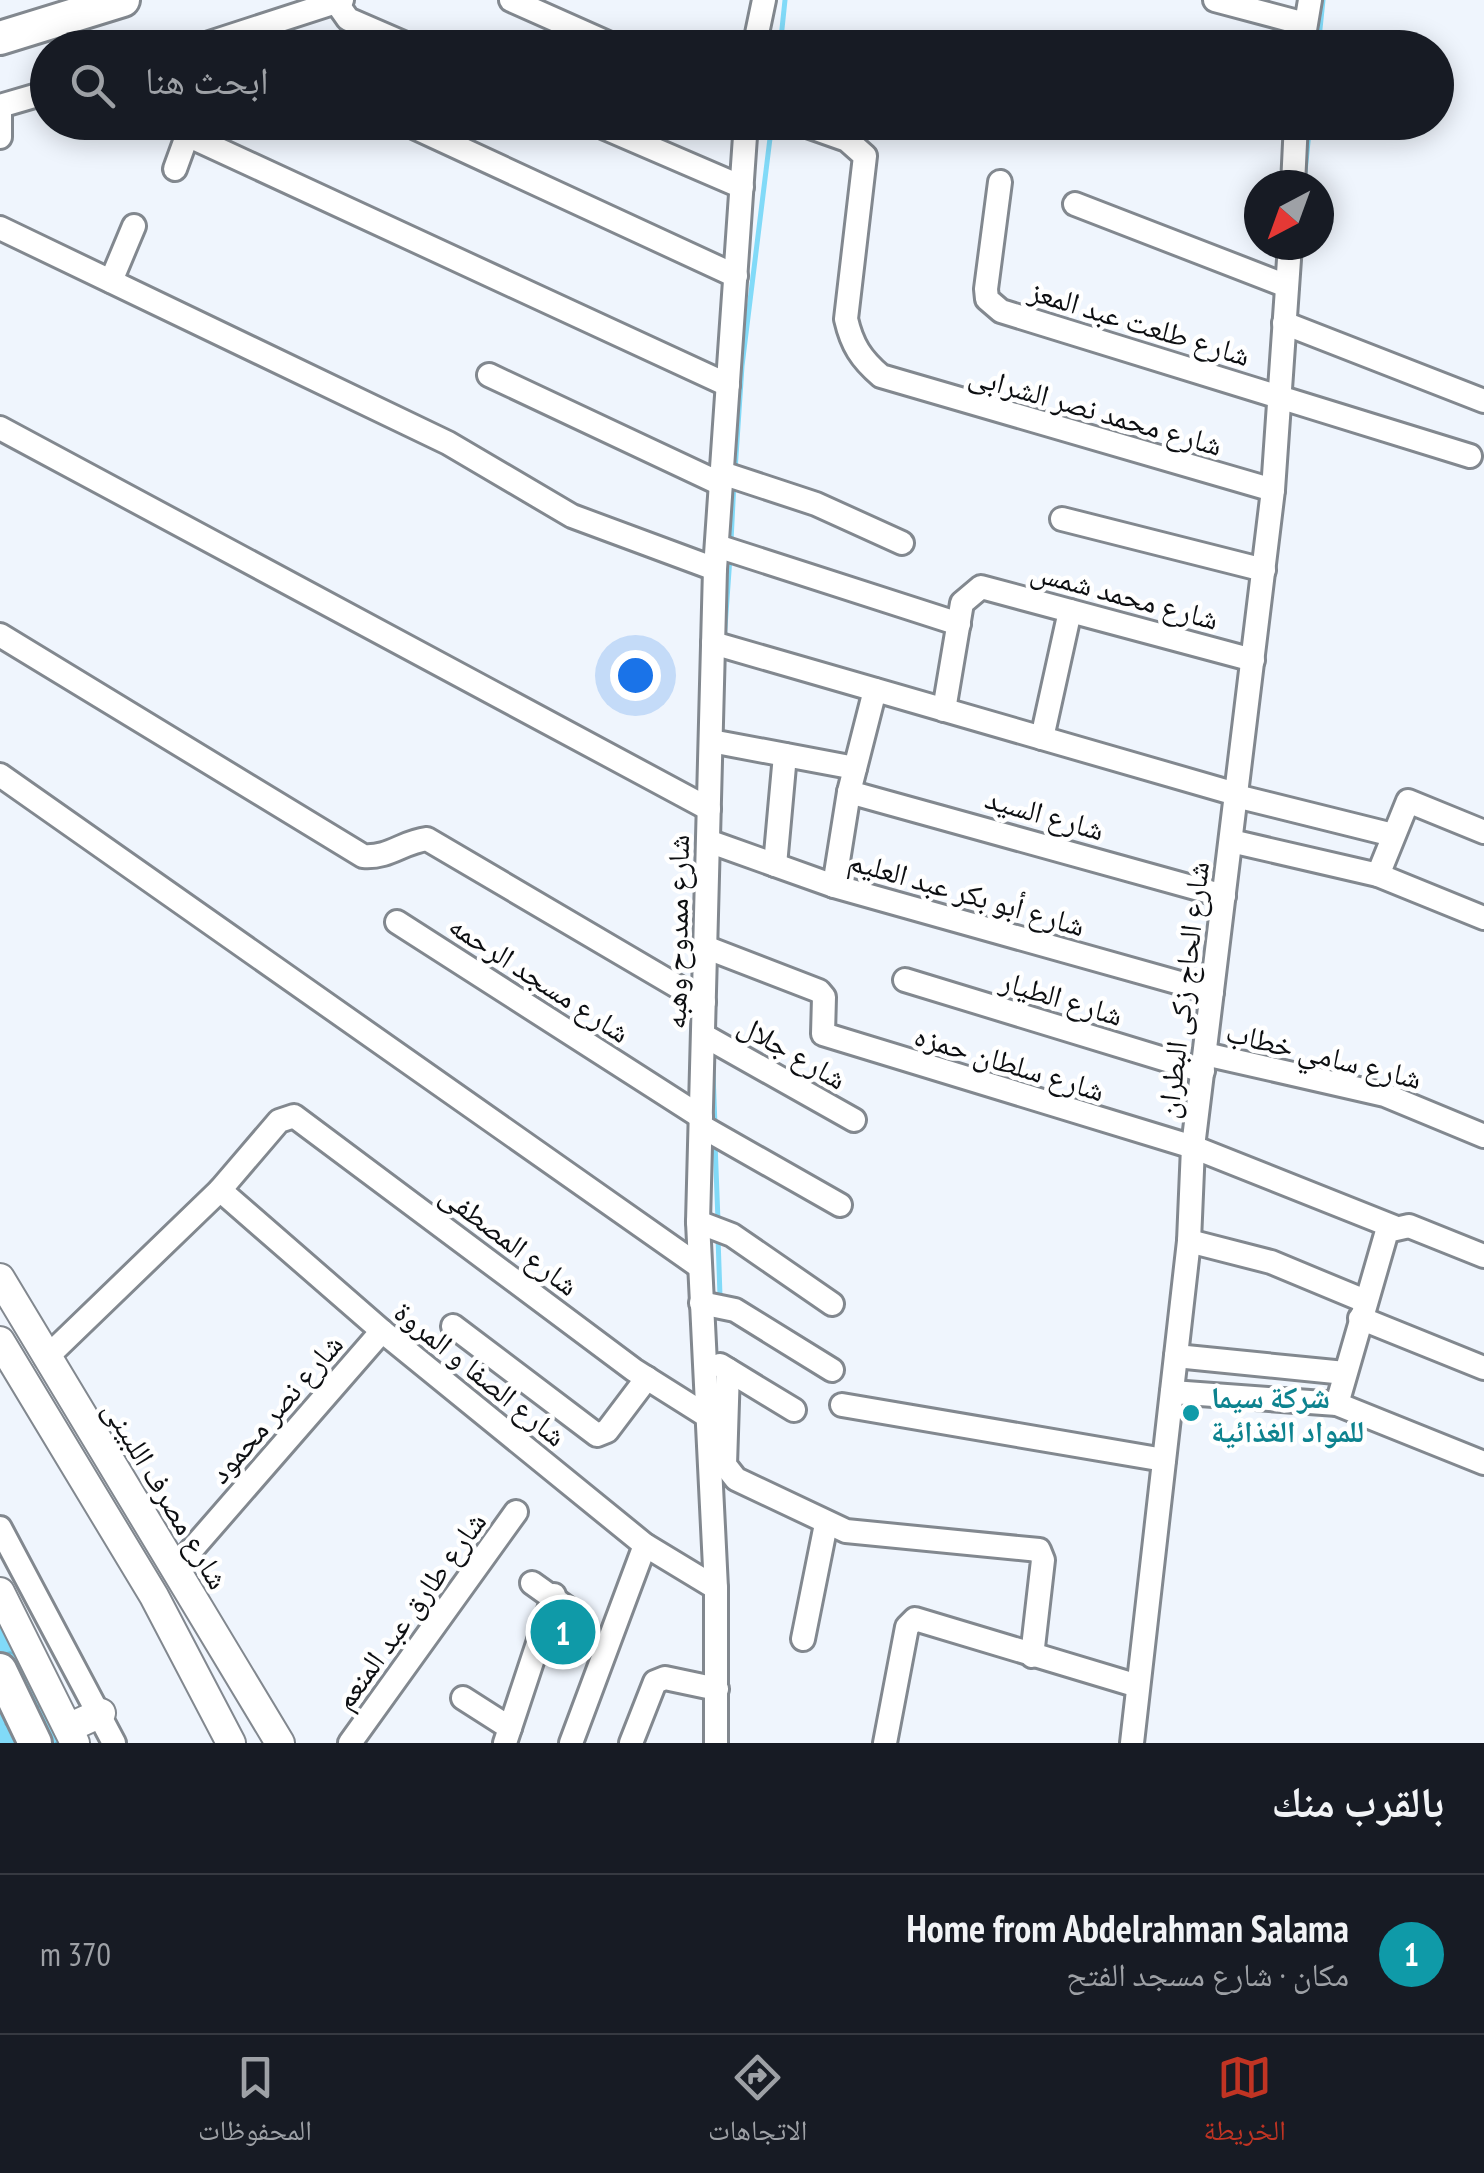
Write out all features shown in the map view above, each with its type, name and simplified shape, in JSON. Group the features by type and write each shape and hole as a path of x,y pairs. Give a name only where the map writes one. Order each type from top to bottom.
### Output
{"highway":[{"path":"0,38 123,0"},
{"path":"32,30 35,27"},
{"path":"0,61 30,32"},
{"path":"0,1670 35,1743"}],"main road":[{"name":"شارع مصرف اللبينى","path":"0,1278 280,1743"},
{"path":"0,1342 154,1596 231,1743"},
{"path":"0,1592 72,1735 100,1713"}],"street":[{"path":"510,0 578,30"},
{"path":"758,30 764,0"},
{"path":"1215,0 1288,30"},
{"path":"1304,30 1310,0"},
{"path":"253,30 339,1 348,19 373,30"},
{"path":"0,138 0,109 30,98"},
{"path":"176,169 185,140"},
{"path":"212,140 728,385"},
{"path":"442,140 736,276"},
{"path":"633,140 742,186"},
{"name":"شارع ممدوح وهبه","path":"716,1743 716,1588 700,1267 714,1227 711,1039 704,1002 715,844 709,809 718,742 729,478 728,385 745,140"},
{"name":"شارع محمد نصر الشرابى","path":"844,140 855,144 865,156 846,319 852,342 864,361 881,376 1272,490"},
{"path":"1294,170 1295,140"},
{"name":"شارع طلعت عبد المعز","path":"1000,182 986,289 992,306 1278,396"},
{"path":"1074,204 1287,286"},
{"path":"112,281 134,226"},
{"path":"0,228 448,442 572,516 723,554 959,624 944,710"},
{"name":"شارع الحاج زكى البطران","path":"1132,1743 1189,1241 1193,1147 1264,570 1289,260"},
{"path":"1284,323 1484,401"},
{"path":"489,375 729,478 816,504 902,543"},
{"path":"1278,396 1470,456"},
{"path":"0,428 709,809"},
{"path":"1062,519 1264,570"},
{"name":"شارع محمد شمس","path":"959,624 966,595 981,586 1253,660"},
{"path":"1042,738 1070,611"},
{"path":"0,635 363,856 393,854 412,841 427,838 704,1002"},
{"path":"722,645 1236,795 1393,835"},
{"path":"834,886 849,792 875,690"},
{"path":"718,742 855,768"},
{"path":"775,864 785,755"},
{"path":"0,776 254,950 700,1267"},
{"name":"شارع السيد","path":"849,792 1038,841 1224,896"},
{"path":"1378,875 1408,801 1484,832"},
{"path":"1231,840 1378,875 1484,918"},
{"name":"شارع أبو بكر عبد العليم","path":"715,844 834,886 1212,992"},
{"name":"شارع مسجد الرحمه","path":"397,922 710,1129 840,1205"},
{"name":"شارع سلطان حمزه","path":"705,948 820,991 824,997 824,1034 1193,1147 1484,1256"},
{"name":"شارع الطيار","path":"905,980 1204,1063"},
{"name":"شارع جلال","path":"711,1039 854,1120"},
{"name":"شارع سامي خطاب","path":"1204,1063 1385,1095 1484,1136"},
{"name":"شارع المصطفى","path":"220,1190 279,1121 286,1116 301,1120 647,1378 707,1416"},
{"path":"46,1358 220,1190"},
{"name":"شارع الصفا و المروة","path":"220,1190 382,1331 645,1545 716,1588"},
{"path":"1337,1404 1382,1237 1401,1226"},
{"path":"714,1227 832,1304"},
{"path":"1189,1241 1271,1262 1484,1368"},
{"path":"701,1303 735,1310 832,1370"},
{"path":"453,1326 597,1435 607,1431 647,1378"},
{"name":"شارع نصر محمود","path":"174,1570 382,1331"},
{"path":"704,1355 794,1410"},
{"path":"1176,1356 1345,1373"},
{"path":"728,1370 724,1465 728,1474 846,1531 1034,1550 1042,1560 1032,1656"},
{"path":"1172,1392 1337,1404 1484,1463"},
{"path":"842,1405 1164,1460"},
{"name":"شارع طارق عبد المنعم","path":"350,1743 516,1512"},
{"path":"803,1639 826,1524"},
{"path":"0,1528 114,1743"},
{"path":"572,1743 645,1545"},
{"path":"532,1582 581,1618"},
{"path":"464,1698 508,1736 554,1596"},
{"path":"885,1743 907,1627 915,1619 1138,1686"},
{"path":"631,1743 655,1682 665,1678 716,1690"}],"water":[{"path":"0,1606 67,1743 0,1743"}],"waterway":[{"path":"782,30 785,0"},
{"path":"1320,30 1323,0"},
{"path":"735,471 742,366 770,140"},
{"path":"1305,170 1308,140"},
{"path":"731,541 734,482"},
{"path":"724,641 730,557"},
{"path":"713,1072 715,1126"},
{"path":"715,1142 718,1221"},
{"path":"718,1237 720,1296"}],"place":[{"name":"شركة سيما للمواد الغذائية","path":"1191,1413"},
{"name":"Home from Abdelrahman Salama","path":"563,1632"}]}
